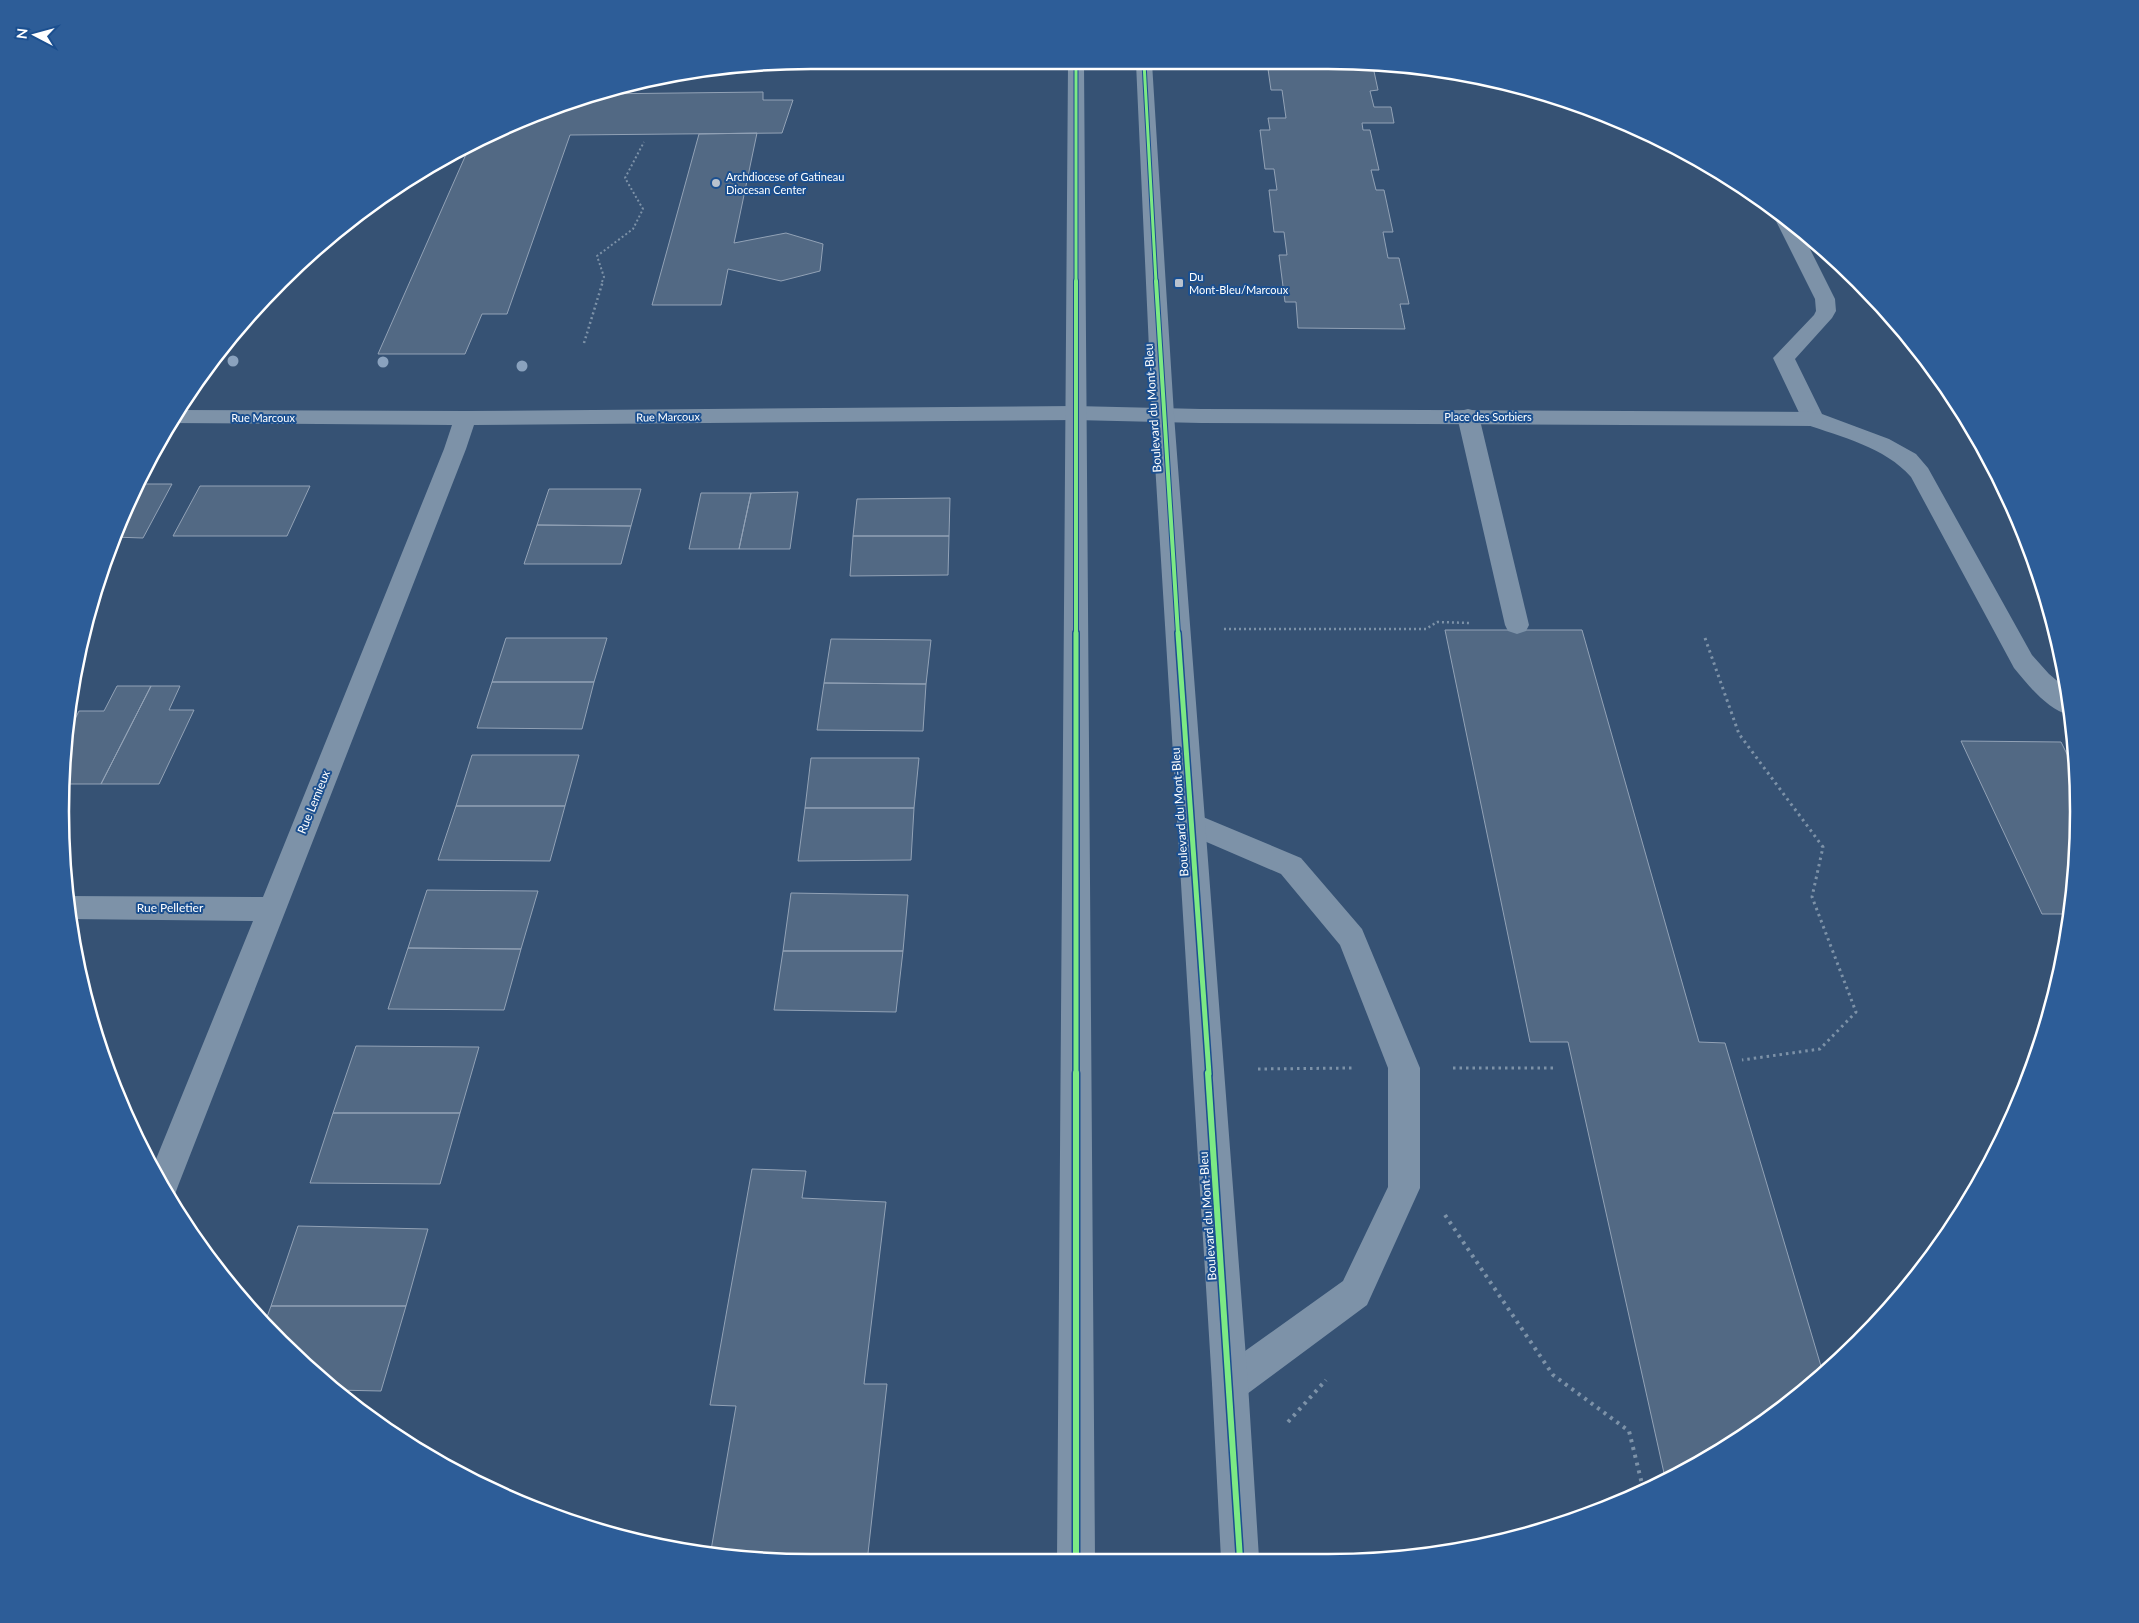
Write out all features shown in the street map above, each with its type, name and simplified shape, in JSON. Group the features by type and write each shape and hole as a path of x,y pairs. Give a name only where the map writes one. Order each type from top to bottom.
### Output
{"street":[{"path":"1076,69 1076,1554"},
{"name":"Boulevard du Mont-Bleu","path":"1144,69 1163,415 1230,1384 1240,1554"},
{"path":"1791,231 1825,299 1826,311 1822,318 1784,358 1813,419"},
{"name":"Rue Marcoux","path":"183,417 465,418 1075,413 1163,415"},
{"name":"Place des Sorbiers","path":"1163,415 1813,419 1881,444 1908,459 1920,473 2023,661 2040,682 2061,700"},
{"path":"1468,416 1517,625"},
{"name":"Rue Lemieux","path":"165,1178 455,449 465,418"},
{"path":"1191,823 1291,866 1352,938 1404,1068 1404,1188 1355,1293 1230,1384"},
{"name":"Rue Pelletier","path":"75,907 272,909"}],"path":[{"path":"584,343 604,277 597,256 633,229 643,209 625,178 644,142"},
{"path":"1221,629 1426,629 1437,622 1517,625"},
{"path":"1705,638 1739,734 1823,847 1812,897 1856,1012 1820,1049 1742,1060"},
{"path":"1404,1154 1553,1375 1629,1431 1642,1484"}],"building":[{"path":"1268,69 1374,70 1378,90 1370,91 1374,107 1391,107 1394,123 1362,123 1363,130 1370,130 1379,170 1371,170 1376,190 1384,190 1393,232 1383,232 1388,258 1399,258 1409,304 1400,304 1405,329 1298,328 1296,302 1285,302 1279,255 1287,255 1284,232 1274,232 1269,190 1277,190 1274,169 1265,169 1260,130 1270,130 1268,118 1286,118 1282,90 1271,90"},
{"path":"763,92 763,100 793,100 782,133 570,135 507,314 482,314 465,354 378,354 466,154 527,125 620,94"},
{"name":"Archdiocese of Gatineau Diocesan Center","path":"757,133 734,243 786,233 823,244 820,271 781,281 728,269 721,305 652,305 699,134"},
{"path":"145,484 172,484 143,538 121,537"},
{"path":"200,486 310,486 287,536 173,536"},
{"path":"549,489 641,489 631,526 537,525"},
{"path":"798,492 790,549 739,549 751,493"},
{"path":"701,493 751,493 739,549 689,549"},
{"path":"950,498 949,536 853,536 857,499"},
{"path":"537,525 631,526 621,564 524,564"},
{"path":"853,536 949,536 948,575 850,576"},
{"path":"1445,630 1582,630 1699,1042 1725,1043 1821,1366 1780,1401 1740,1429 1699,1455 1664,1474 1568,1042 1530,1042"},
{"path":"506,638 607,638 594,682 492,682"},
{"path":"831,639 931,640 926,684 824,683"},
{"path":"492,682 594,682 582,729 477,728"},
{"path":"824,683 926,684 923,731 817,730"},
{"path":"117,686 151,686 101,784 70,784 74,720 79,711 104,711"},
{"path":"151,686 180,686 169,710 194,710 159,784 101,784"},
{"path":"1961,741 2061,742 2068,757 2069,860 2063,914 2042,914"},
{"path":"472,755 579,755 565,806 456,806"},
{"path":"811,758 919,758 914,808 805,808"},
{"path":"456,806 565,806 550,861 438,860"},
{"path":"805,808 914,808 911,860 798,861"},
{"path":"427,890 538,891 521,949 408,948"},
{"path":"791,893 908,895 903,951 783,951"},
{"path":"408,948 521,949 504,1010 388,1009"},
{"path":"783,951 903,951 896,1012 774,1010"},
{"path":"356,1046 479,1047 460,1113 333,1113"},
{"path":"333,1113 460,1113 440,1184 310,1183"},
{"path":"752,1169 806,1171 802,1198 886,1202 864,1384 887,1384 868,1554 763,1553 711,1547 736,1406 710,1405"},
{"path":"298,1226 428,1229 406,1306 271,1306"},
{"path":"271,1306 406,1306 381,1391 346,1390 286,1337 267,1316"}],"cycle path":[{"path":"1076,69 1076,1554"},
{"path":"1144,69 1163,415 1230,1384 1240,1554"}],"place":[{"name":"Archdiocese of Gatineau Diocesan Center","path":"716,183"},
{"name":"Du Mont-Bleu/Marcoux","path":"1179,283"}]}
